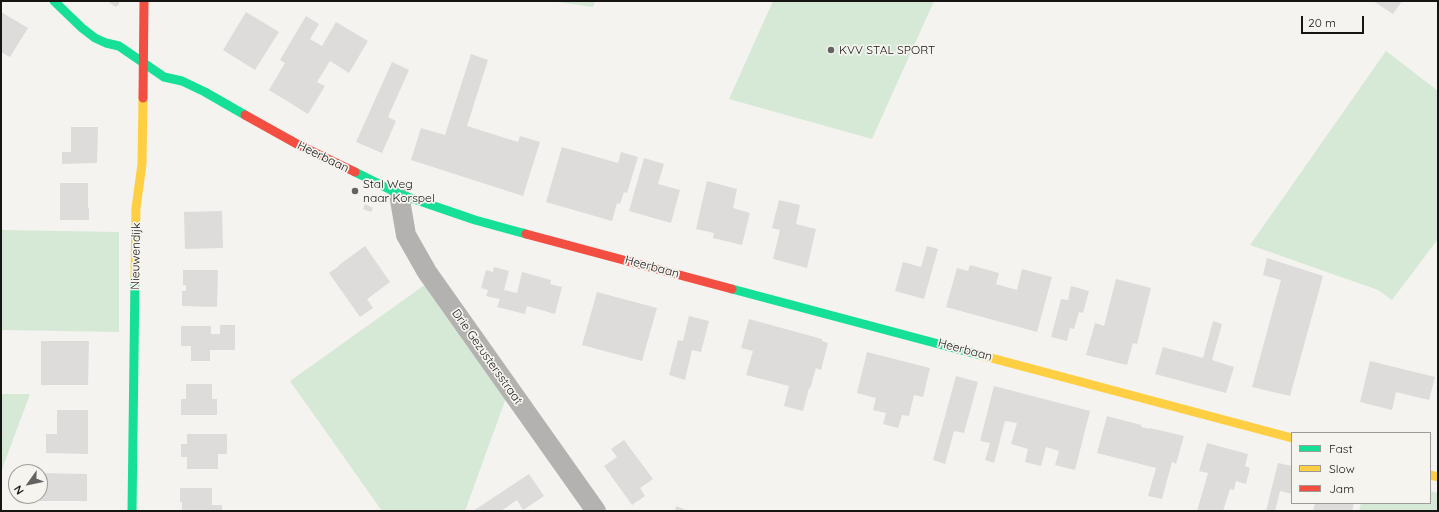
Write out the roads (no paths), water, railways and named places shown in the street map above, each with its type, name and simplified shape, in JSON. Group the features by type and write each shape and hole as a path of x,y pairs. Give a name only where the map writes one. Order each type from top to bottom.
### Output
{"street":[{"name":"Heerbaan","path":"54,1 82,28 95,38 106,43 119,46 164,77 182,81 199,89 297,144 399,194 482,222 1291,438"},
{"name":"Nieuwendijk","path":"132,511 136,208 142,164 144,1"},
{"name":"Drie Gezustersstraat","path":"399,194 406,235 427,272 596,511"}],"place":[{"name":"KVV STAL SPORT","path":"831,50"},
{"name":"Stal Weg naar Korspel","path":"355,191"}]}
